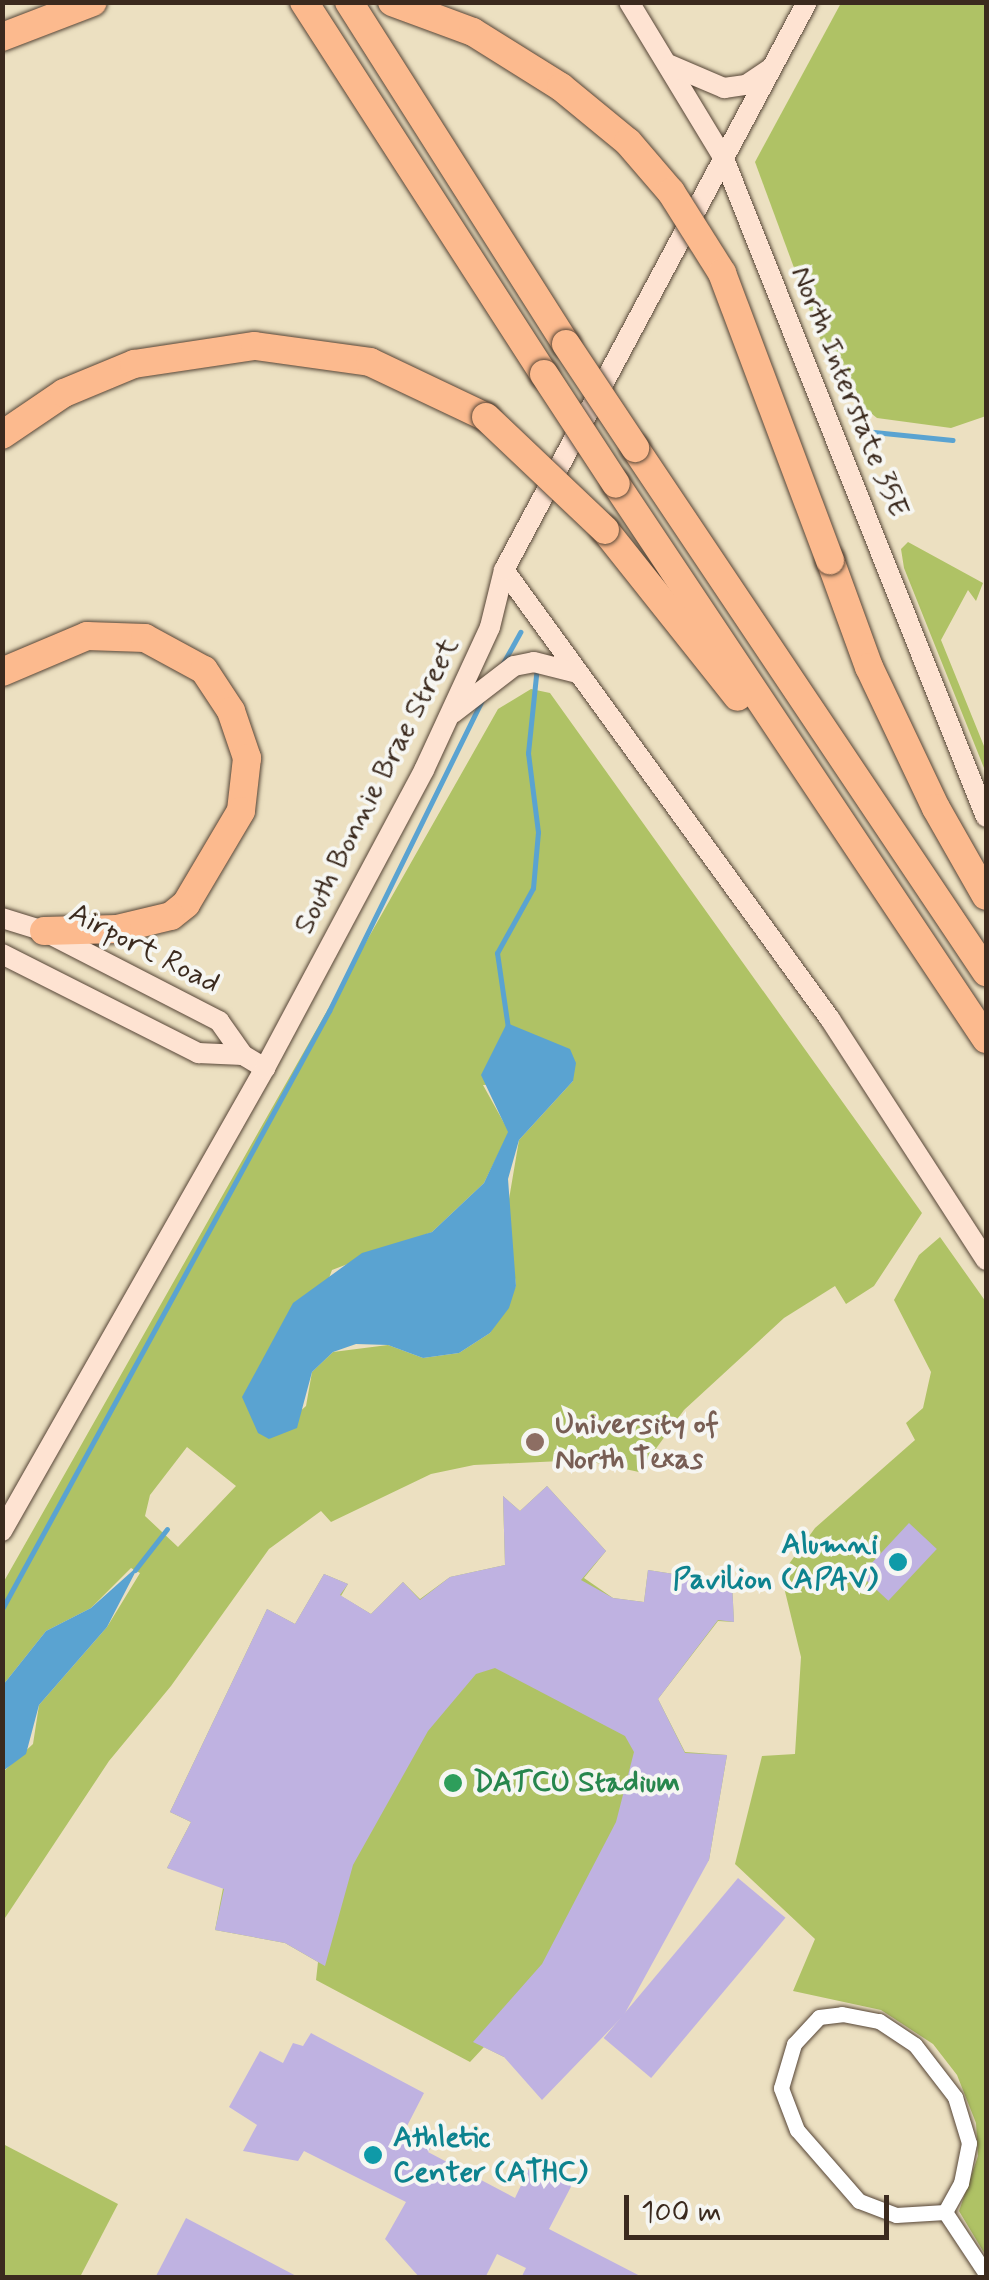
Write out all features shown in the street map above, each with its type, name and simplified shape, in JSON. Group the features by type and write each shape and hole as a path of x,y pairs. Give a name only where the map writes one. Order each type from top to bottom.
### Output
{"highway":[{"path":"2,37 93,2"},
{"path":"304,2 616,484 986,1039"},
{"path":"349,2 566,344 986,972"},
{"path":"392,2 473,32 561,87 628,142 671,192 722,273 877,684 936,808 986,896"},
{"path":"2,435 64,393 134,364 256,346 370,362 486,417 604,530 894,902"},
{"path":"2,672 87,636 145,638 204,670 232,711 247,758 241,811 186,904 171,916 117,929 44,931"},
{"path":"896,822 927,882"}],"main road":[{"name":"North Interstate 35E","path":"629,2 724,158 986,817"},
{"name":"South Bonnie Brae Street","path":"2,1531 265,1068 452,714 490,627 504,570 807,2"},
{"path":"668,64 724,88 746,85 776,63"},
{"path":"504,570 830,1020 986,1260"},
{"path":"452,714 514,666 534,662 577,673"},
{"name":"Airport Road","path":"2,918 44,931 219,1021 243,1056"},
{"name":"Airport Road","path":"2,954 198,1053 243,1056 265,1068"}],"street":[{"path":"819,2016 879,2021 940,2071 969,2143 961,2184 945,2212 896,2215 859,2201 797,2130 782,2088 794,2044 819,2016"},
{"path":"945,2212 986,2274"}],"green space":[{"path":"841,3 986,5 986,416 951,428 877,418 838,387 755,162"},
{"path":"908,542 983,583 976,601 968,590 941,640 986,751 986,773 904,568 901,549"},
{"path":"531,689 550,693 922,1213 874,1286 846,1304 835,1286 784,1318 684,1410 639,1472 583,1460 474,1465 431,1474 331,1522 321,1511 269,1549 171,1686 109,1761 3,1921 3,1772 33,1744 39,1705 107,1627 140,1573 131,1568 91,1608 46,1631 3,1685 3,1583 498,709","holes":["573,1081 519,1140 507,1211 516,1286 490,1333 459,1353 423,1358 388,1345 333,1352 312,1372 306,1406 269,1439 332,1270 432,1232 484,1183 509,1132 483,1085","187,1447 236,1486 178,1547 145,1516 150,1495"]},
{"path":"940,1237 986,1302 986,2256 959,2211 978,2156 976,2123 957,2075 933,2044 881,2010 793,1991 815,1939 735,1864 762,1756 795,1754 801,1657 781,1575 815,1528 915,1440 906,1423 923,1408 931,1372 894,1300 919,1255"},
{"name":"DATCU Stadium","path":"547,1486 606,1551 584,1578 613,1598 644,1602 648,1570 732,1583 734,1622 718,1621 658,1699 685,1752 727,1755 709,1860 504,2057 484,2047 470,2062 316,1980 318,1962 285,1943 215,1930 224,1883 167,1868 191,1822 170,1812 267,1609 295,1624 324,1574 348,1584 341,1596 371,1614 403,1582 420,1599 450,1577 505,1565 503,1496 520,1511"},
{"path":"3,2144 118,2204 80,2277 3,2277"}],"water":[{"path":"507,1023 570,1049 576,1063 573,1081 519,1140 508,1179 516,1286 509,1308 490,1333 459,1353 423,1358 388,1345 356,1344 333,1352 312,1372 297,1428 269,1439 258,1433 242,1397 293,1303 362,1253 432,1232 484,1183 508,1132 481,1075"},
{"path":"139,1565 107,1627 39,1705 26,1754 3,1771 3,1685 46,1631 91,1608"}],"building":[{"name":"DATCU Stadium","path":"547,1486 606,1551 581,1580 613,1598 644,1602 648,1570 732,1583 734,1622 718,1620 658,1699 685,1753 727,1755 709,1860 624,2015 542,2100 504,2057 473,2042 542,1964 616,1822 634,1752 625,1736 495,1668 476,1674 428,1731 353,1865 325,1966 285,1943 215,1930 224,1889 167,1868 191,1822 170,1812 267,1609 295,1624 324,1574 348,1584 340,1595 371,1614 403,1582 420,1600 450,1577 505,1565 503,1496 520,1511"},
{"name":"Alumni Pavilion (APAV)","path":"909,1523 937,1549 888,1601 861,1575"},
{"path":"738,1878 785,1918 651,2078 604,2038"},
{"name":"Athletic Center (ATHC)","path":"311,2033 424,2093 406,2128 434,2143 428,2152 515,2198 534,2158 575,2179 549,2229 644,2278 521,2278 526,2268 497,2254 485,2278 420,2278 385,2239 406,2202 304,2151 298,2161 243,2151 257,2125 229,2107 260,2051 283,2063 293,2043 303,2046"},
{"path":"186,2218 300,2278 155,2278"}],"waterway":[{"path":"864,431 953,440"},
{"path":"502,665 520,632"},
{"path":"508,1028 497,953 533,888 538,832 528,753 537,666"},
{"path":"2,1609 329,1011 482,700"},
{"path":"135,1570 167,1529"}],"place":[{"name":"University of North Texas","path":"535,1442"},
{"name":"Alumni Pavilion (APAV)","path":"898,1562"},
{"name":"DATCU Stadium","path":"453,1783"},
{"name":"Athletic Center (ATHC)","path":"373,2155"}]}
